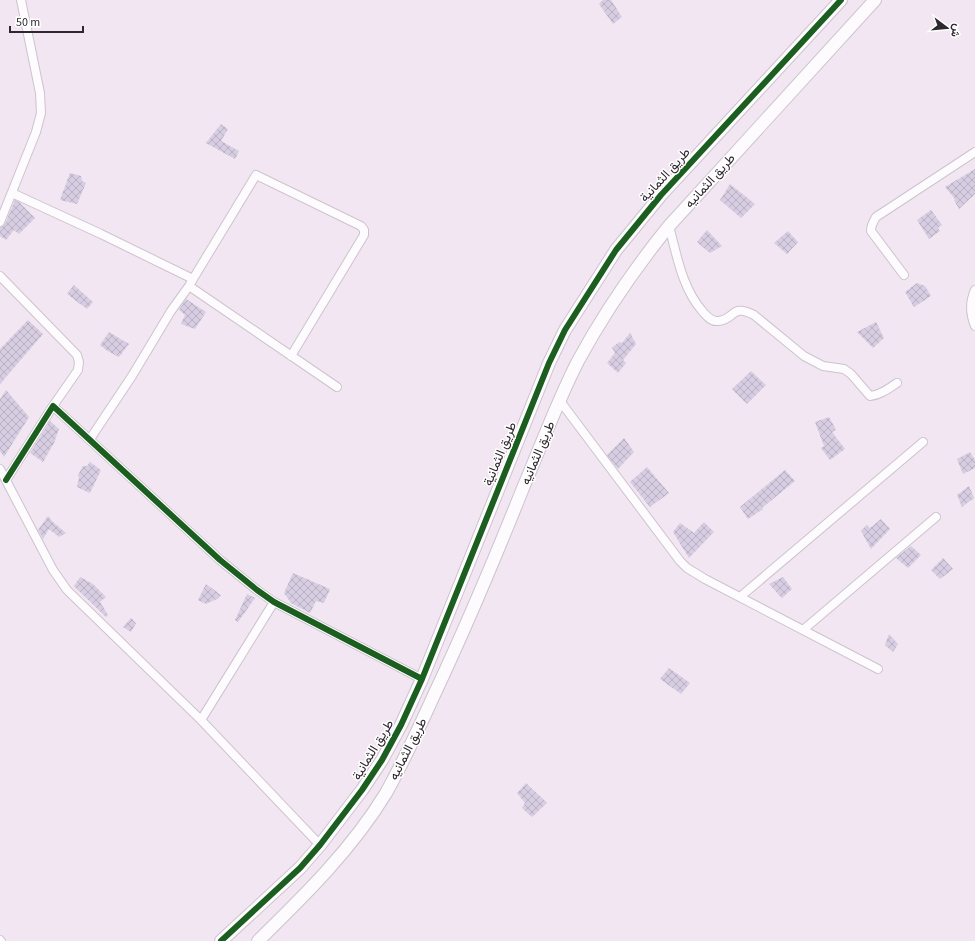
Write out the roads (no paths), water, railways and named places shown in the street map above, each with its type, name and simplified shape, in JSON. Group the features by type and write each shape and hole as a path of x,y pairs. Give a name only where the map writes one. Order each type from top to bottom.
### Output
{"street":[{"path":"0,222 36,132 41,113 40,93 21,0"},
{"name":"طريق الثمانية","path":"221,941 300,868 320,846 362,790 382,760 401,725 422,680 549,363 565,330 616,250 661,194 840,0"},
{"name":"طريق الثمانيه","path":"258,941 305,896 355,838 385,793 410,748 465,630 560,401 578,362 621,290 669,226 875,0"},
{"path":"904,275 871,231 873,222 876,217 975,152"},
{"path":"90,439 142,362 171,311 191,282 256,175 361,226 364,230 364,235 291,356"},
{"path":"12,193 108,237 191,282 291,356 337,387"},
{"path":"669,226 686,285 697,305 709,319 715,322 724,320 739,311 745,310 754,315 804,356 822,366 844,369 851,374 870,396 874,396 885,391 897,383"},
{"path":"0,276 77,355 79,362 78,370 53,406 6,480"},
{"path":"975,290 971,302 972,317 975,326"},
{"path":"560,401 680,561 697,575 878,669"},
{"path":"53,406 220,560 257,590 274,602 422,680"},
{"path":"740,597 922,442"},
{"path":"0,470 53,570 63,584 201,720 320,846"},
{"path":"803,630 936,517"},
{"path":"201,720 274,602"}]}
